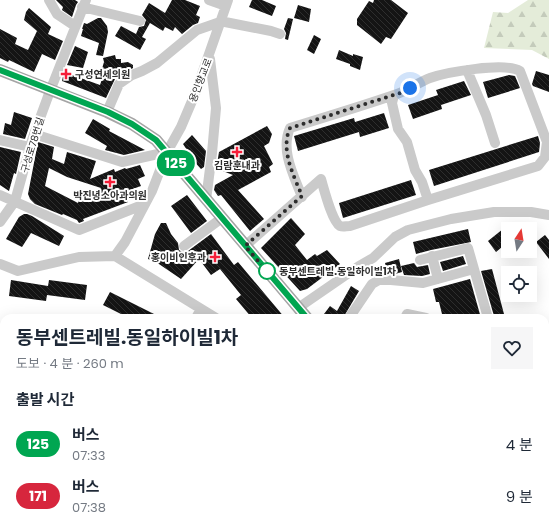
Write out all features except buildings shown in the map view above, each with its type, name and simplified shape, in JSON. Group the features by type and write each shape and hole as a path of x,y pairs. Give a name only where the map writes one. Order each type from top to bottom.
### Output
{"main road":[{"path":"0,70 50,91 108,112 140,129 156,140 303,314"}],"street":[{"path":"49,0 57,14 75,26"},
{"path":"209,0 227,3"},
{"name":"용인향교로","path":"115,256 125,242 152,191 167,152 181,127 195,94 227,3"},
{"path":"84,4 140,22"},
{"name":"구성로78번길","path":"15,201 34,134 84,4"},
{"path":"108,112 119,84 132,75 142,72 157,63 197,30 220,22 280,34"},
{"path":"206,200 216,108 209,56"},
{"path":"245,246 322,180 324,193 338,225 343,227 538,166 545,158 547,142 520,71 515,68 504,67 467,70 430,78 394,95 290,128 286,135 287,155 302,196"},
{"path":"467,70 486,115 495,143"},
{"path":"394,95 392,103 398,129 407,142 415,170 422,182 428,200"},
{"path":"34,134 122,162 167,152"},
{"path":"0,140 30,147"},
{"path":"0,195 79,230 145,204"},
{"path":"0,222 15,201"},
{"path":"298,308 373,258 395,237 408,230 451,219 494,212 531,212 549,215"},
{"path":"184,246 222,218"},
{"path":"420,260 468,248 487,314"},
{"path":"0,264 18,272 79,257 115,256 209,314"},
{"path":"432,256 438,279"},
{"path":"352,314 372,284 379,280 423,283 474,269"},
{"path":"198,314 201,309"}],"green space":[{"path":"528,0 549,0 549,59 532,50 484,48 493,12 508,13"}],"bus line":[{"name":"125","path":"0,70 50,91 108,112 132,124 156,140 304,314"}],"place":[{"name":"구성연세의원","path":"66,74"},
{"name":"김람훈내과","path":"237,152"},
{"name":"박진녕소아과의원","path":"110,182"},
{"name":"홍이비인후과","path":"215,257"},
{"name":"동부센트레빌.동일하이빌1차","path":"267,271"}],"route":[{"path":"267,271 245,246 302,196 287,155 286,135 290,128 400,93 410,88"}]}
